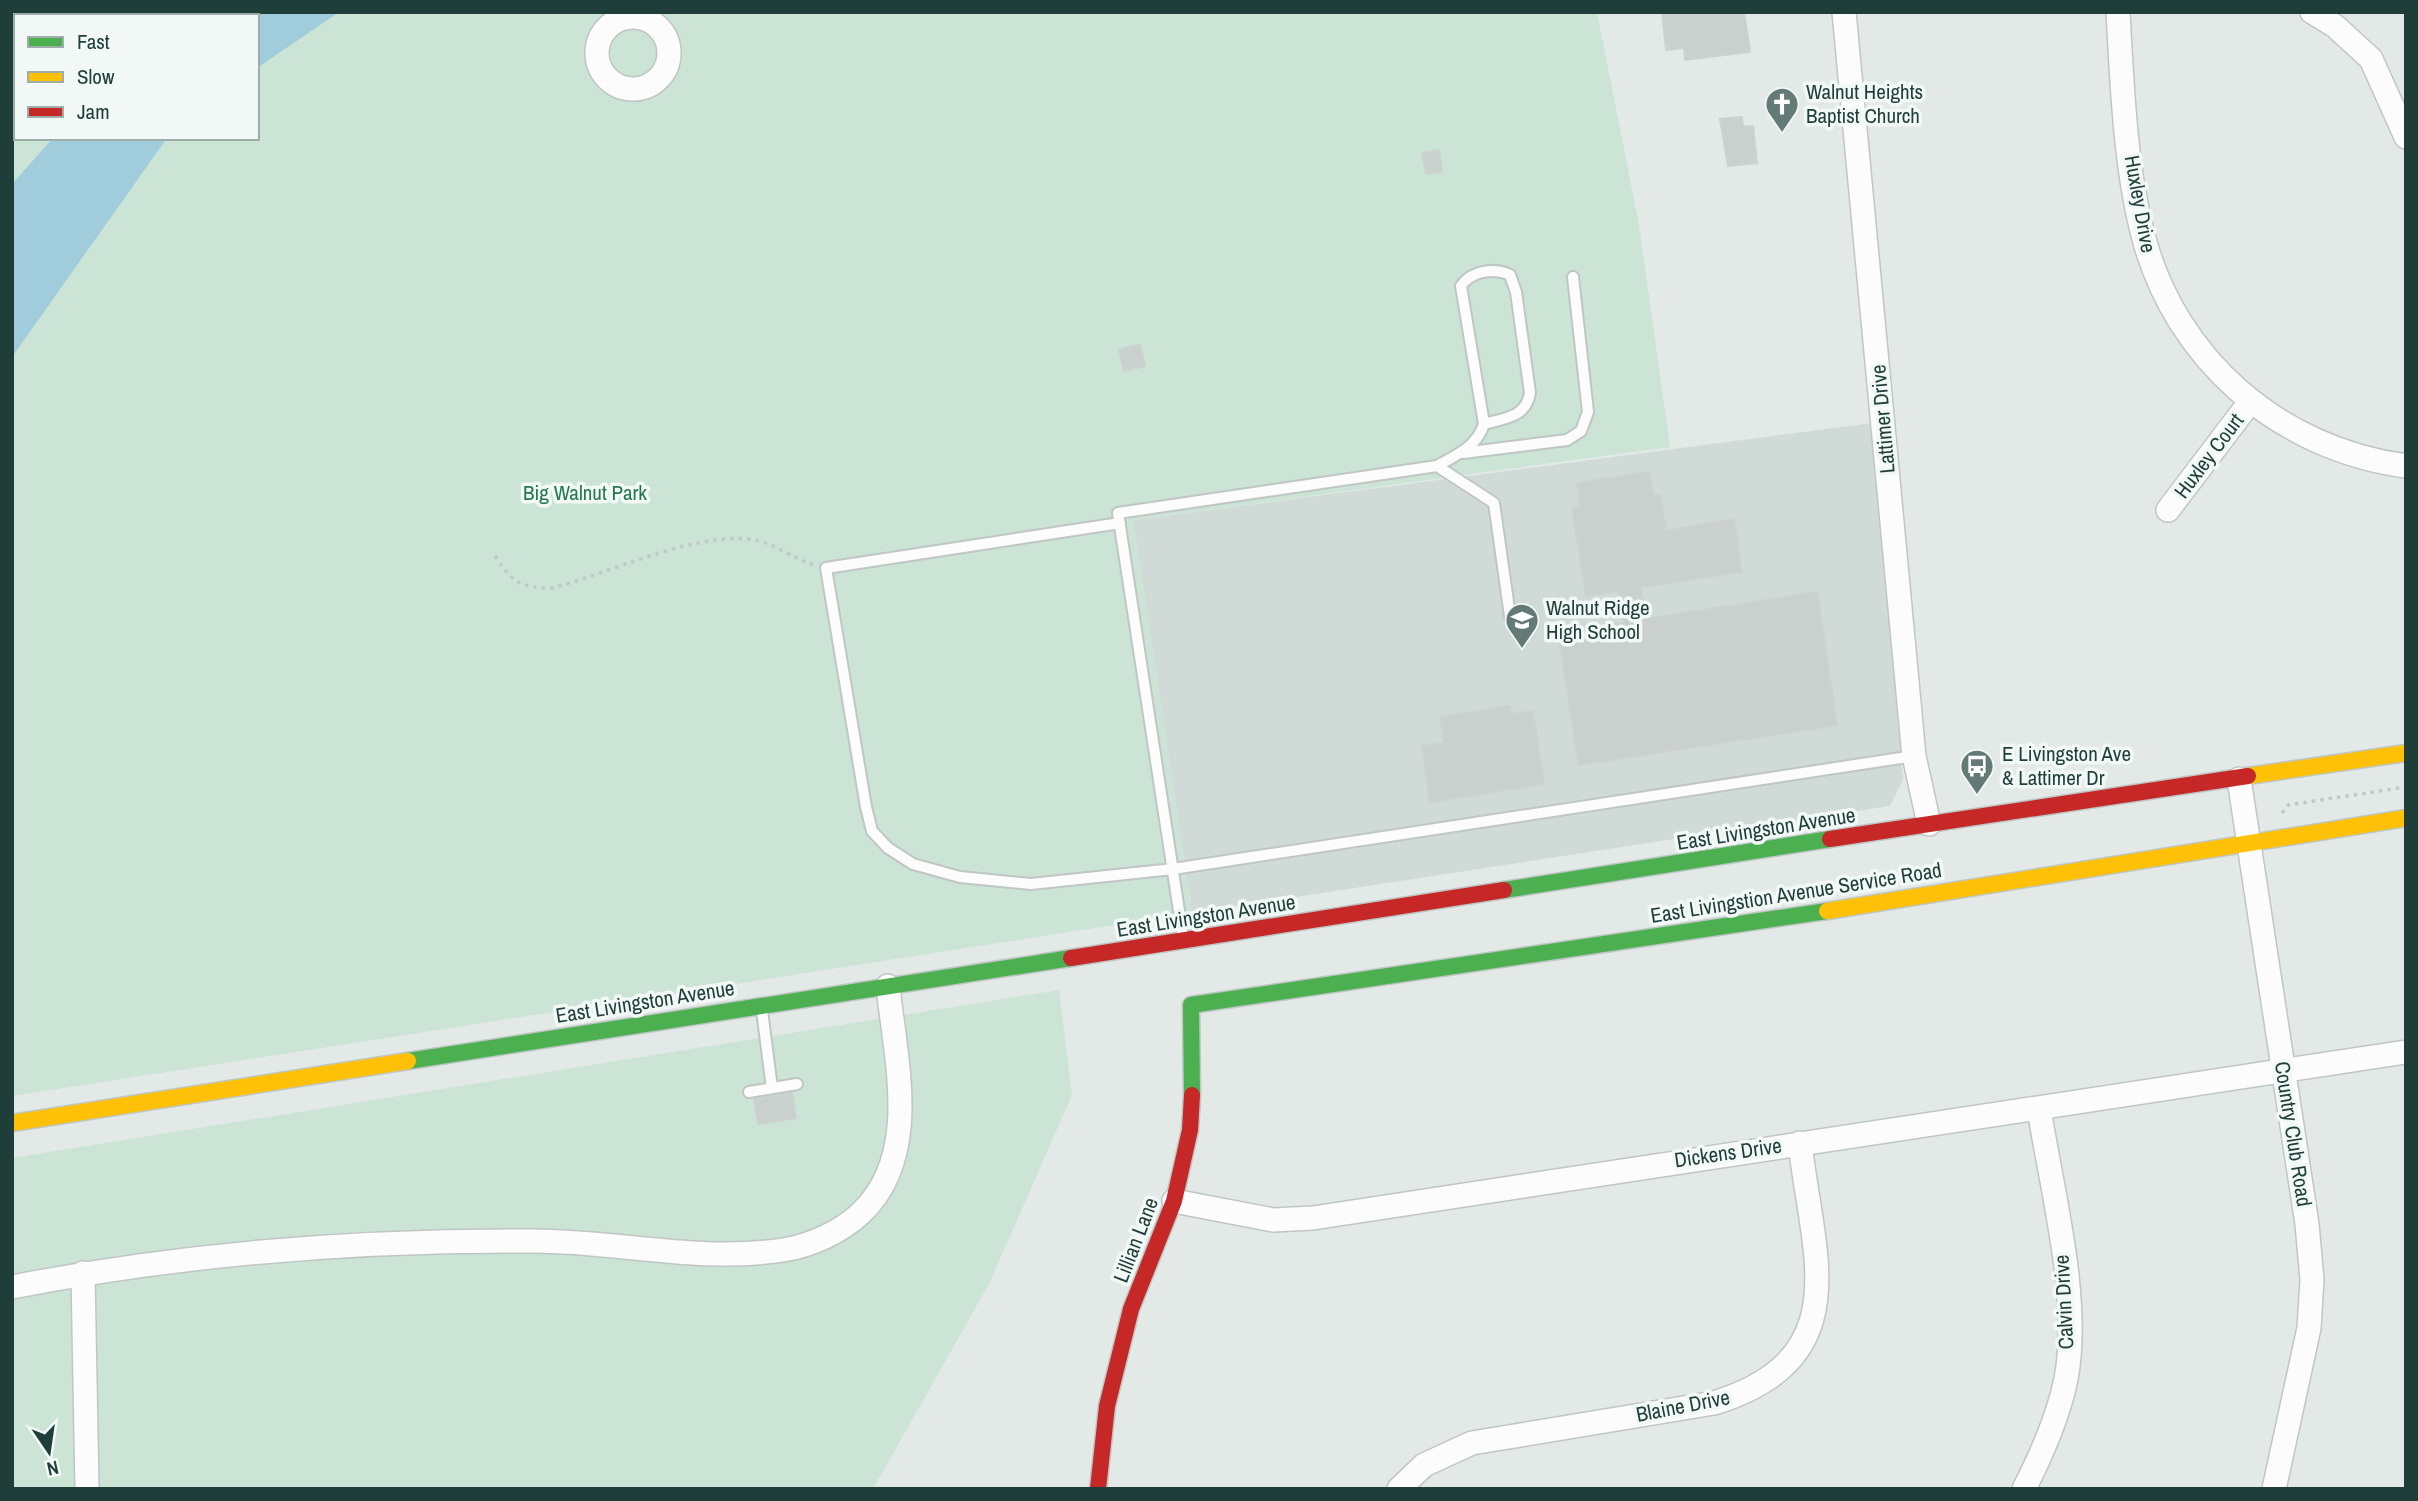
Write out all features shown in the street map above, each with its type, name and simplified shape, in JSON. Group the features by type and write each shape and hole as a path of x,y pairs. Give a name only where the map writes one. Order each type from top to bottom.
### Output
{"main road":[{"name":"East Livingston Avenue","path":"12,1123 1929,824 2406,753"},
{"name":"East Livingstion Avenue Service Road","path":"1191,1005 1829,911 2406,818"},
{"name":"Lillian Lane","path":"1098,1489 1107,1406 1131,1309 1174,1201 1190,1130 1193,1085 1191,1005"}],"street":[{"name":"Lattimer Drive","path":"1844,12 1914,756 1929,824"},
{"name":"Huxley Drive","path":"2118,12 2134,188 2149,255 2171,307 2196,346 2228,384 2286,427 2324,446 2358,457 2406,466"},
{"path":"2312,12 2335,26 2371,59 2406,137"},
{"name":"Huxley Court","path":"2168,510 2250,402"},
{"name":"Country Club Road","path":"2239,779 2307,1224 2312,1279 2309,1328 2274,1489"},
{"path":"12,1287 184,1258 361,1242 545,1241 724,1253 783,1250 814,1241 862,1213 887,1179 893,1163 900,1122 888,986"},
{"name":"Dickens Drive","path":"1174,1201 1273,1220 1313,1218 2406,1052"},
{"name":"Calvin Drive","path":"2024,1489 2054,1423 2066,1379 2070,1333 2066,1274 2039,1109"},
{"name":"Blaine Drive","path":"1399,1489 1424,1465 1472,1443 1714,1403 1752,1389 1783,1365 1797,1348 1810,1323 1818,1298 1819,1279 1800,1143"},
{"path":"83,1273 87,1489"}],"lane":[{"path":"1184,940 1118,513 1437,466 1458,454 1481,436 1484,424 1461,286 1466,278 1478,273 1500,270 1510,275 1516,292 1530,393 1528,406 1519,414 1484,424"},
{"path":"1458,454 1567,440 1581,431 1588,412 1573,277"},
{"path":"1437,466 1494,503 1510,615"},
{"path":"1120,523 826,568 866,807 872,831 888,848 913,864 960,877 1031,884 1173,869 1914,756"},
{"path":"761,1005 772,1088"},
{"path":"749,1091 797,1083"}],"path":[{"path":"495,556 509,576 528,588 552,588 716,540 749,539 775,545 800,561 826,568"},
{"path":"2270,815 2282,814 2288,805 2406,787"}],"shaded area":[{"name":"Walnut Ridge High School","path":"1872,423 1903,780 1890,806 1192,913 1133,520"}],"green space":[{"path":"12,12 162,12 14,14 14,140 51,140 12,184"},
{"name":"Big Walnut Park","path":"239,12 1597,12 1639,225 1670,447 1133,520 1192,913 12,1096 12,265 115,140 259,140 259,14"},
{"path":"1059,990 1072,1095 989,1284 873,1489 12,1489 12,1158"}],"water":[{"path":"339,12 259,67 259,14 222,14"},
{"path":"51,140 166,140 12,357 12,184"}],"building":[{"path":"1662,12 1744,12 1750,52 1685,60 1684,48 1666,50"},
{"path":"1742,117 1743,127 1753,126 1757,163 1728,166 1720,119"},
{"path":"1439,150 1442,172 1426,174 1422,153"},
{"path":"1140,345 1145,366 1124,371 1119,349"},
{"path":"1649,472 1653,496 1660,495 1666,531 1734,519 1741,572 1641,587 1646,619 1817,592 1837,725 1579,765 1558,633 1624,623 1618,591 1586,596 1572,508 1580,507 1577,483"},
{"path":"1510,706 1511,714 1533,711 1544,784 1430,802 1422,746 1444,743 1440,717"},
{"path":"792,1093 796,1118 758,1124 754,1099"}],"traffic: fast":[{"path":"1504,890 1830,839"},
{"path":"1192,1095 1191,1005 1827,911"},
{"path":"408,1061 1071,958"}],"traffic: slow":[{"path":"2248,776 2406,753"},
{"path":"1827,911 2406,818"},
{"path":"12,1123 408,1061"}],"traffic: jam":[{"path":"1830,839 2248,776"},
{"path":"1071,958 1504,890"},
{"path":"1098,1489 1107,1406 1131,1309 1174,1201 1190,1130 1192,1095"}],"place":[{"name":"Walnut Heights Baptist Church","path":"1782,134"},
{"name":"Walnut Ridge High School","path":"1522,650"},
{"name":"E Livingston Ave & Lattimer Dr","path":"1977,796"}]}
